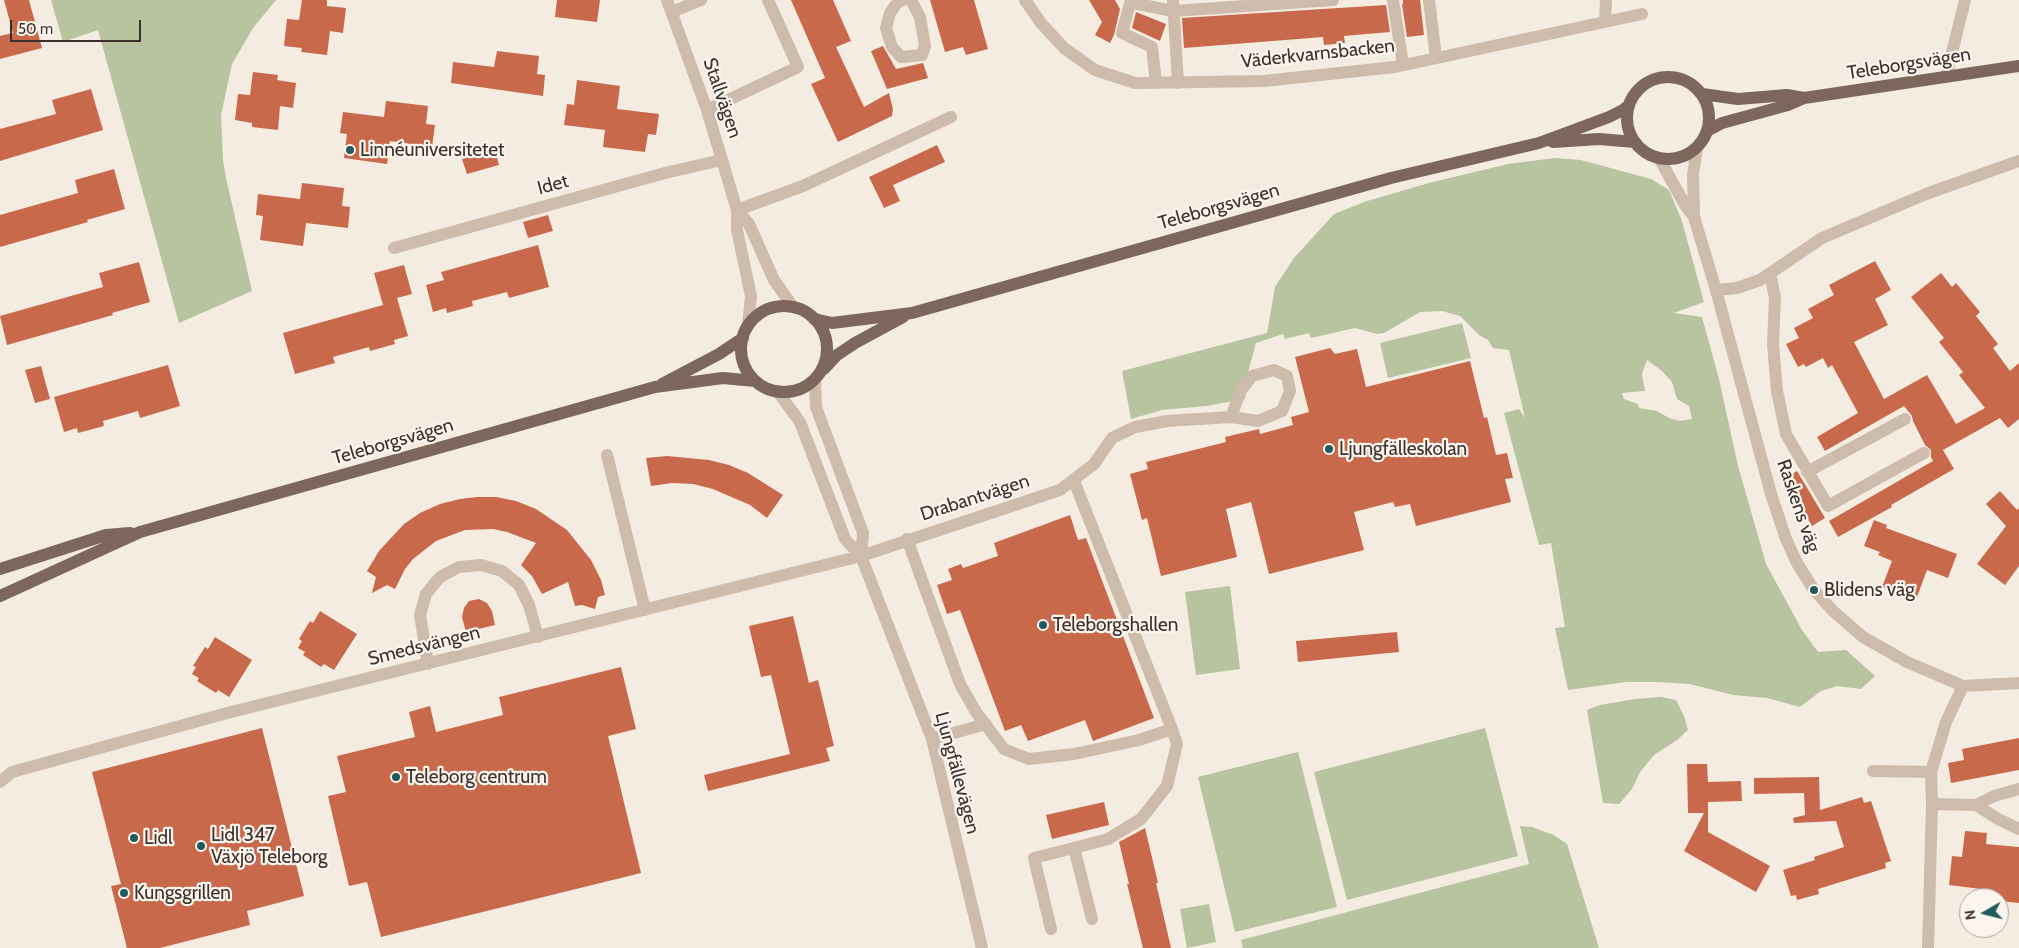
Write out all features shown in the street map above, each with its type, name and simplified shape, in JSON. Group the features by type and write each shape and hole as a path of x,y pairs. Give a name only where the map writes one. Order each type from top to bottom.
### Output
{"main road":[{"name":"Teleborgsvägen","path":"1707,131 1722,123 1788,106 1804,98 2019,66"},
{"path":"1662,77 1676,77 1696,87 1702,94 1709,112 1707,131 1697,148 1679,157 1659,158 1646,152 1635,142 1627,124 1628,105 1632,96 1641,86 1662,77"},
{"name":"Teleborgsvägen","path":"1702,94 1738,99 1787,95 1804,98"},
{"name":"Teleborgsvägen","path":"814,319 832,323 912,313 1391,178 1539,143 1609,117 1628,105"},
{"name":"Teleborgsvägen","path":"1539,143 1599,139 1635,142"},
{"path":"778,307 793,307 806,312 814,319 822,331 826,345 826,359 817,376 800,389 778,392 766,388 755,381 744,364 742,351 745,332 757,316 778,307"},
{"name":"Teleborgsvägen","path":"817,376 837,355 855,343 912,313"},
{"name":"Teleborgsvägen","path":"655,387 718,354 745,332"},
{"name":"Teleborgsvägen","path":"0,596 140,532 655,387 723,378 755,381"},
{"name":"Teleborgsvägen","path":"0,568 106,535 140,532"}],"street":[{"name":"Stallvägen","path":"667,0 707,110 737,210 737,230 751,296 745,332"},
{"path":"672,12 701,0"},
{"path":"707,110 798,67 768,0"},
{"path":"903,0 897,3 890,13 886,28 892,47 901,57 922,54 925,46 920,17 911,0"},
{"name":"Väderkvarnsbacken","path":"1025,0 1041,23 1064,48 1095,70 1135,83 1264,81 1403,65 1642,14"},
{"path":"1156,83 1152,47 1122,33 1132,0 1138,4 1173,5 1333,0"},
{"path":"1393,0 1403,65"},
{"path":"1429,0 1436,58"},
{"path":"1605,21 1606,0"},
{"path":"1946,77 1965,0"},
{"path":"1173,5 1178,83"},
{"path":"737,210 803,186 951,117"},
{"name":"Raskens väg","path":"1697,148 1693,169 1694,217 1716,290 1771,494 1786,539 1814,590 1863,637 1907,662 1963,686 2019,683"},
{"name":"Raskens väg","path":"1659,158 1684,204 1694,217"},
{"name":"Idet","path":"394,248 665,173 722,160"},
{"path":"1716,290 1737,288 1760,280 1822,238 1926,194 2019,161"},
{"name":"Stallvägen","path":"737,210 749,224 774,280 793,307"},
{"name":"Raskens väg","path":"1770,273 1775,298 1773,344 1777,391 1786,434 1828,506 1924,453"},
{"name":"Drabantvägen","path":"861,556 907,539 1060,490 1094,464 1112,438 1135,427 1167,421 1231,417 1258,421 1282,411 1290,391 1287,376 1274,370 1252,376 1241,390 1231,417"},
{"name":"Ljungfällevägen","path":"817,376 816,406 863,533 861,556"},
{"name":"Ljungfällevägen","path":"778,392 800,422 845,540 861,556 932,739 982,948"},
{"path":"1808,472 1905,419"},
{"path":"607,455 645,610"},
{"path":"1051,929 1034,858 1108,839 1141,819 1167,786 1177,744 1074,481"},
{"path":"907,539 960,684 1004,749 1028,758 1083,752 1139,740 1172,729"},
{"name":"Smedsvängen","path":"0,782 12,772 231,712 861,556"},
{"path":"428,664 420,615 426,594 440,577 459,567 481,565 502,571 519,585 529,604 538,637"},
{"path":"1928,948 1932,804 1931,772 1946,722 1963,686"},
{"path":"932,739 986,724"},
{"path":"1873,771 1931,772"},
{"path":"1932,804 1976,805 1994,796 2019,789"},
{"path":"1976,805 1998,819 2019,829"},
{"path":"1074,848 1092,920"}],"green space":[{"path":"51,0 276,0 253,28 232,64 221,115 223,160 226,178 252,291 179,323 98,30 63,42"},
{"path":"1555,158 1581,160 1651,179 1669,190 1682,221 1704,302 1674,313 1702,317 1719,379 1738,466 1766,564 1802,630 1818,652 1846,650 1875,676 1861,689 1837,686 1821,691 1800,707 1767,698 1733,695 1690,684 1626,682 1568,690 1555,628 1565,627 1551,543 1539,545 1504,413 1519,409 1525,418 1509,350 1493,348 1488,340 1479,335 1460,316 1442,311 1420,312 1384,333 1377,334 1355,328 1311,338 1309,333 1285,339 1283,334 1256,343 1247,376 1245,399 1206,406 1162,410 1131,419 1122,371 1267,333 1275,287 1294,258 1334,214 1367,201 1429,183 1508,164","holes":["1647,360 1662,371 1672,382 1677,399 1689,406 1692,419 1680,421 1669,418 1657,411 1639,408 1638,404 1624,399 1622,393 1645,391 1642,374"]},
{"path":"1462,323 1471,358 1388,378 1380,343"},
{"path":"1230,586 1240,669 1196,675 1185,592"},
{"path":"1661,697 1676,700 1688,730 1677,740 1654,755 1640,772 1632,789 1619,804 1603,803 1587,710 1600,705"},
{"path":"1485,728 1518,856 1347,900 1314,772"},
{"path":"1298,752 1337,907 1235,932 1198,777"},
{"path":"1520,826 1532,827 1554,835 1567,844 1599,948 1243,948 1241,940 1529,864"},
{"path":"1209,904 1216,942 1187,948 1180,909"}],"building":[{"path":"4,0 29,0 42,48 0,59 0,36 13,33"},
{"path":"302,0 327,0 327,6 346,8 343,33 330,31 327,55 301,52 302,48 284,46 287,19 299,20"},
{"path":"557,0 600,0 597,22 555,17"},
{"path":"791,0 833,0 851,41 836,47 864,107 889,93 893,109 892,116 838,142 811,84 825,78"},
{"path":"930,0 974,0 988,49 966,55 963,47 945,52"},
{"path":"1089,0 1115,0 1120,9 1114,35 1110,43 1095,35 1102,22"},
{"path":"1403,0 1420,0 1424,35 1407,37"},
{"path":"1386,5 1390,32 1344,36 1345,43 1324,45 1323,37 1184,48 1182,18"},
{"path":"1136,12 1166,24 1160,41 1132,28"},
{"path":"883,46 896,69 923,63 928,78 887,89 871,51"},
{"path":"497,51 539,56 537,74 545,75 543,96 451,83 453,62 494,67"},
{"path":"253,72 278,75 277,80 296,83 293,108 280,106 278,130 252,127 252,123 235,120 238,94 250,95"},
{"path":"577,80 620,86 617,109 659,114 656,135 648,134 645,152 603,147 605,130 564,125 567,104 574,105"},
{"path":"91,89 103,130 0,161 0,129 56,114 52,100"},
{"path":"386,101 428,106 426,124 435,125 432,147 390,141 387,164 344,158 347,134 340,133 343,112 384,117"},
{"path":"937,145 945,162 893,185 900,201 884,208 869,177"},
{"path":"495,150 499,165 467,174 462,159"},
{"path":"114,169 125,209 87,220 88,222 0,247 0,215 78,193 75,180"},
{"path":"302,183 344,188 342,206 350,207 348,228 306,223 303,246 260,240 263,216 256,215 258,194 300,199"},
{"path":"548,215 553,231 528,238 523,222"},
{"path":"538,245 549,287 509,298 507,292 472,301 473,306 447,313 446,308 433,312 426,285 444,280 441,272"},
{"path":"1875,261 1891,290 1875,299 1888,325 1854,342 1884,399 1927,375 1956,424 1985,408 1959,375 1963,372 1939,342 1944,338 1911,297 1941,273 1952,287 1956,283 1980,312 1976,316 1998,344 1993,348 2010,371 2019,363 2019,419 2008,428 2000,418 1943,450 1954,469 1838,537 1829,521 1933,461 1931,450 1925,445 1912,416 1904,406 1825,451 1817,437 1858,413 1832,365 1828,368 1823,358 1806,367 1804,364 1798,367 1786,344 1799,338 1794,328 1813,318 1808,309 1834,295 1829,285"},
{"path":"139,262 150,302 112,313 113,315 7,345 0,316 103,287 99,273"},
{"path":"404,265 412,294 397,298 408,336 394,340 395,344 370,351 369,347 333,357 335,363 295,374 283,333 383,305 374,273"},
{"path":"1330,348 1335,354 1357,349 1366,387 1470,361 1484,418 1487,417 1496,455 1507,453 1513,478 1505,479 1511,502 1416,526 1410,504 1395,507 1393,502 1354,512 1364,550 1269,574 1251,502 1226,509 1237,557 1161,576 1147,518 1142,520 1130,474 1148,469 1146,462 1226,442 1225,437 1259,429 1260,434 1293,425 1291,417 1309,412 1295,357"},
{"path":"168,365 180,406 140,418 138,411 103,421 104,426 78,433 77,428 64,432 54,397"},
{"path":"41,366 50,399 35,403 25,370"},
{"path":"667,456 709,460 729,465 748,473 783,495 767,518 750,505 713,489 693,484 672,483 651,486 646,458"},
{"path":"1797,471 1825,518 1812,526 1784,479"},
{"path":"2000,491 2017,510 2019,508 2019,566 2005,585 1977,564 2006,526 1986,504"},
{"path":"477,497 496,497 516,501 536,509 567,530 591,560 601,580 605,595 598,597 595,609 582,605 575,606 568,582 542,594 532,576 521,565 536,543 493,529 465,530 436,541 413,559 405,569 395,589 387,585 372,593 376,577 367,571 379,551 404,524 420,513 440,504"},
{"name":"Teleborgshallen","path":"1070,515 1078,540 1086,538 1154,718 1093,741 1085,720 1028,741 1021,725 1005,731 960,610 947,614 937,585 952,580 948,569 961,564 963,568 998,556 994,543"},
{"path":"1874,520 1887,525 1886,528 1957,554 1948,578 1927,570 1917,597 1882,587 1892,561 1878,555 1880,552 1864,546"},
{"path":"479,599 487,603 492,611 495,625 466,632 462,617 464,608 469,601"},
{"path":"320,611 357,634 334,670 324,664 321,667 303,655 305,652 298,648 302,641 299,639 310,621 313,623"},
{"path":"793,616 809,683 818,680 834,746 826,748 830,761 708,791 704,775 790,754 771,675 761,677 749,626"},
{"path":"1397,632 1399,652 1298,662 1296,641"},
{"path":"215,637 252,660 229,697 218,690 216,693 197,681 199,678 192,674 196,667 193,666 205,647 208,649"},
{"path":"621,667 636,729 608,736 641,873 381,937 367,882 349,886 328,796 346,792 337,756 415,737 409,712 430,706 436,732 503,715 499,697"},
{"name":"Lidl 347 Växjö Teleborg","path":"262,728 304,896 247,911 250,925 160,948 127,948 111,886 121,884 92,772"},
{"path":"2019,738 2019,770 1951,783 1948,763 1964,760 1962,749"},
{"path":"1687,764 1707,764 1708,782 1741,781 1742,801 1708,802 1708,832 1770,866 1756,892 1684,851 1704,813 1688,813"},
{"path":"1819,777 1820,810 1862,797 1864,803 1871,801 1891,861 1885,863 1886,868 1818,889 1819,894 1797,900 1796,895 1791,896 1783,870 1815,860 1814,857 1844,847 1836,821 1794,823 1793,818 1805,815 1804,793 1754,794 1754,778"},
{"path":"1104,802 1109,825 1052,839 1046,815"},
{"path":"1145,828 1171,948 1143,948 1127,884 1129,884 1119,842"},
{"path":"1965,831 1987,833 1986,844 2019,847 2019,903 2009,902 2009,888 1973,888 1949,885 1952,856 1962,857"}],"place":[{"name":"Linnéuniversitetet","path":"350,150"},
{"name":"Ljungfälleskolan","path":"1329,449"},
{"name":"Blidens väg","path":"1814,590"},
{"name":"Teleborgshallen","path":"1043,625"},
{"name":"Teleborg centrum","path":"396,777"},
{"name":"Lidl","path":"134,838"},
{"name":"Lidl 347 Växjö Teleborg","path":"201,846"},
{"name":"Kungsgrillen","path":"124,893"}]}
